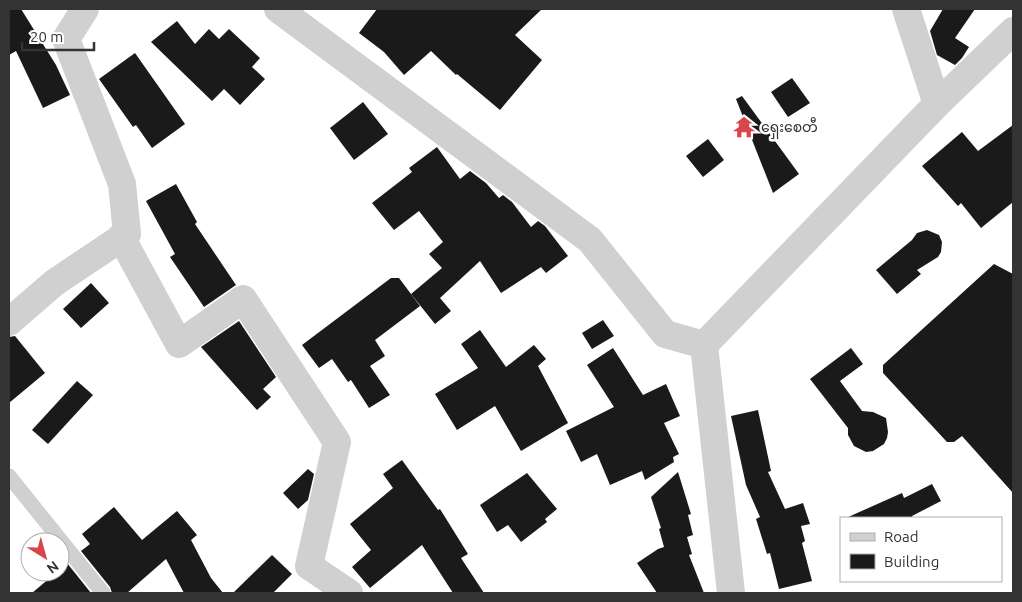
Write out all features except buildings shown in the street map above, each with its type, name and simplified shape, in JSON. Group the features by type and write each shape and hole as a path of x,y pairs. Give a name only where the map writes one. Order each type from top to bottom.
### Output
{"street":[{"path":"9,322 54,283 127,234 122,184 66,39 85,9"},
{"path":"278,9 590,240 665,334 704,345"},
{"path":"906,9 936,104"},
{"path":"704,345 936,104 1013,31"},
{"path":"122,238 179,344 243,299 337,442 309,566 348,593"},
{"path":"704,345 731,593"}],"lane":[{"path":"9,476 103,593"}],"place":[{"name":"ရှေးစေတီ","path":"744,127"}]}
